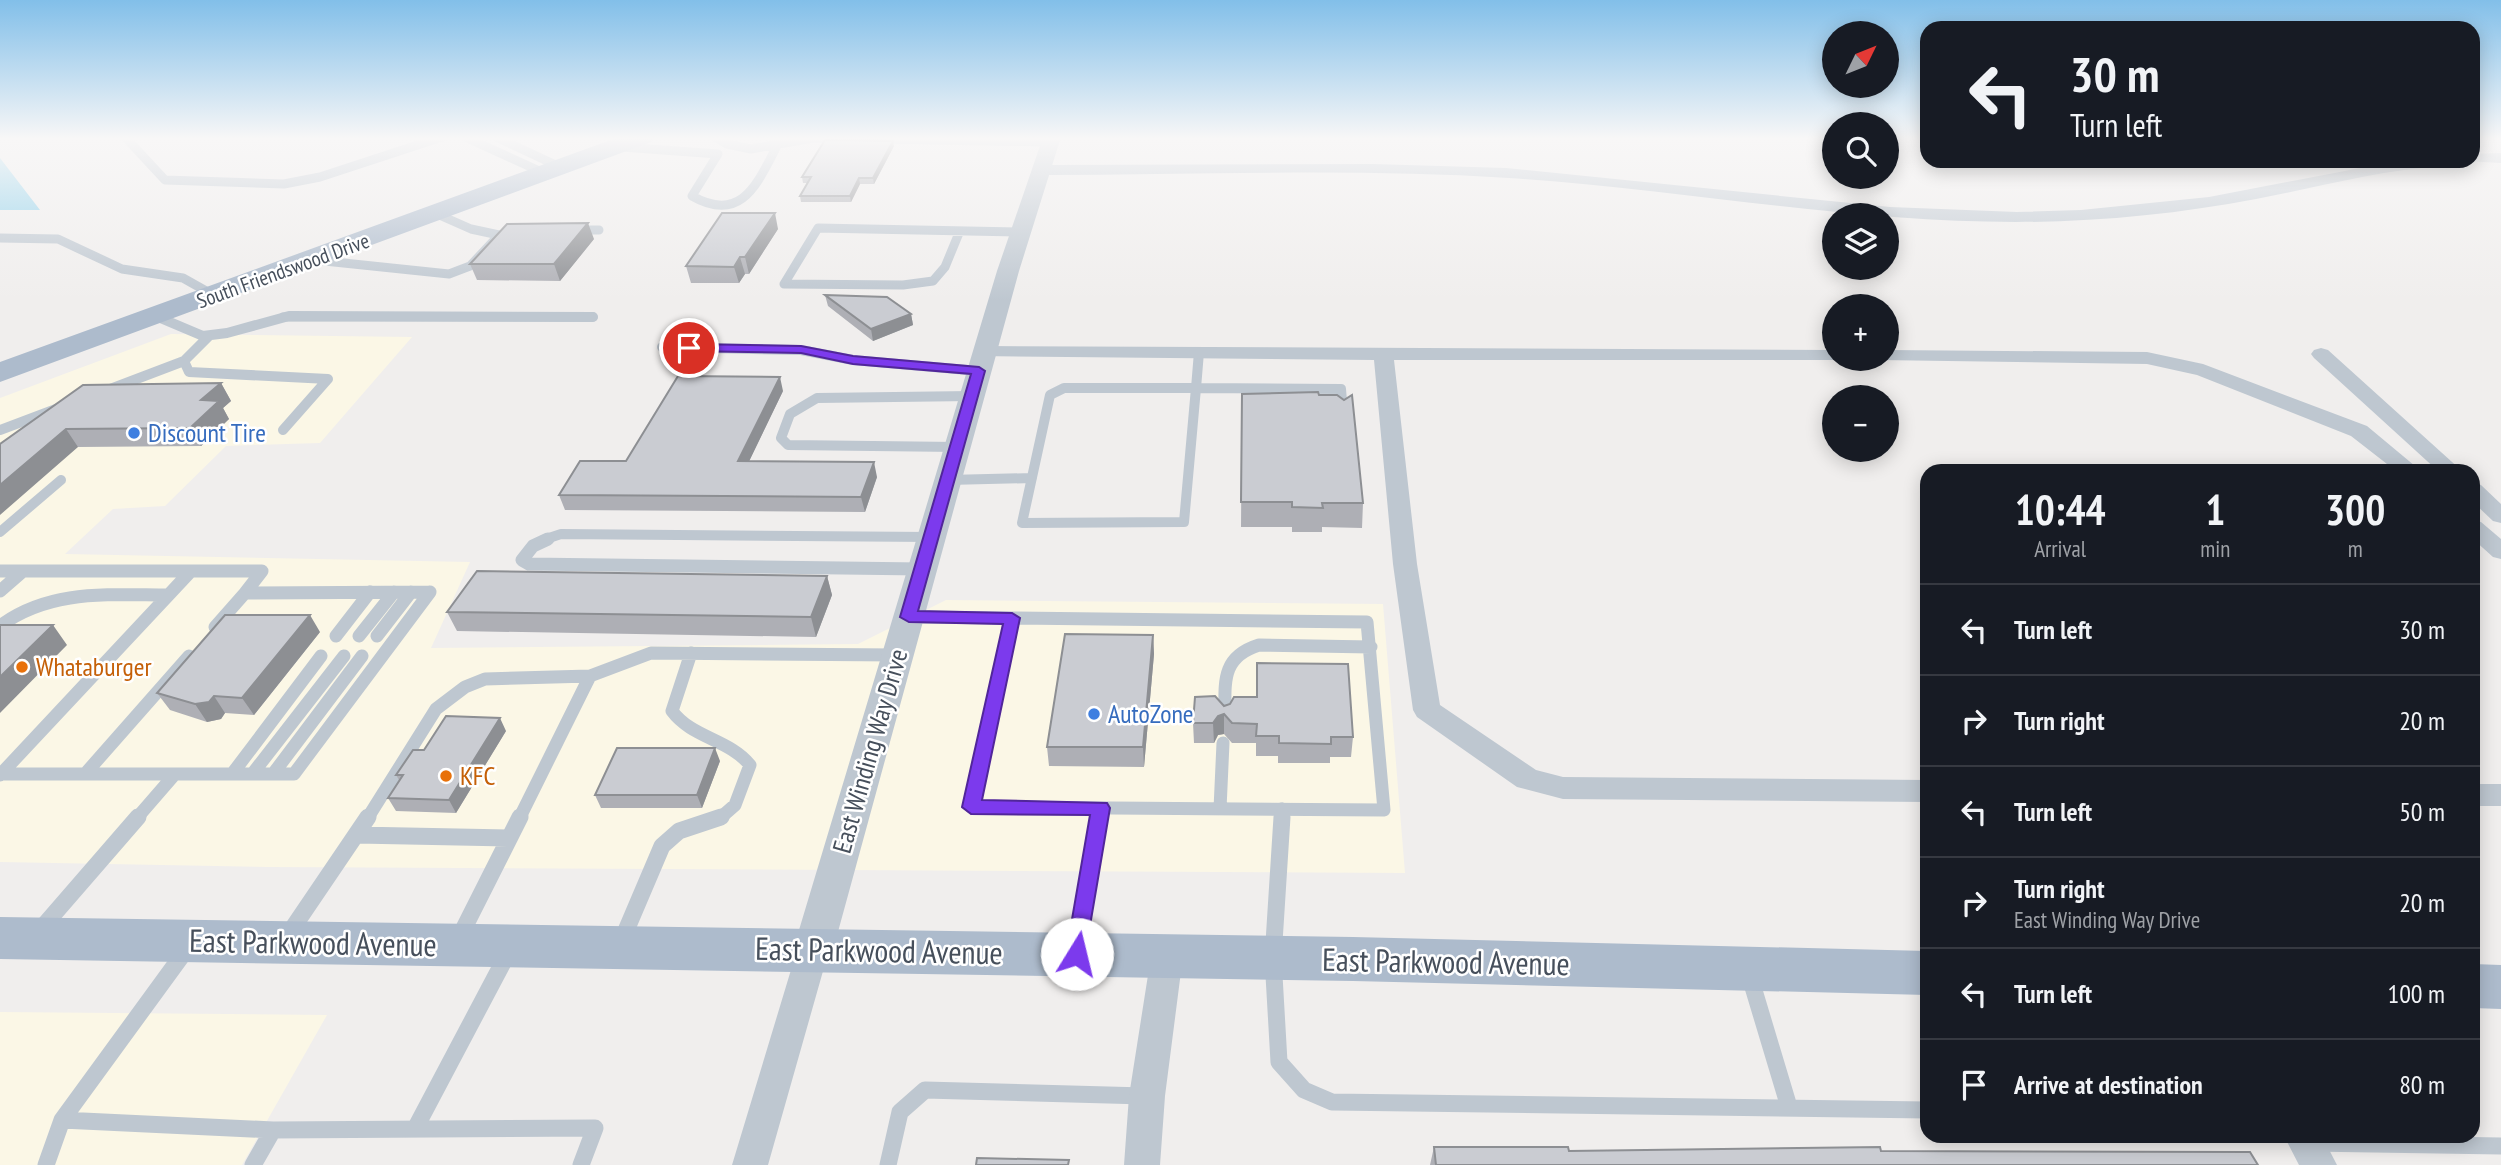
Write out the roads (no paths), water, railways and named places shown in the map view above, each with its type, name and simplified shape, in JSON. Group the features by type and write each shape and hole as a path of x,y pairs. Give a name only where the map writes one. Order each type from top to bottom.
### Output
{"main road":[{"name":"South Friendswood Drive","path":"0,373 499,191"},
{"name":"East Parkwood Avenue","path":"10,940 1077,954 1920,973"},
{"path":"2480,986 2501,987"}],"street":[{"name":"East Winding Way Drive","path":"750,1165 978,373 1034,191"},
{"path":"1690,191 1829,207 1961,214 2080,215 2267,191"},
{"path":"978,373 1199,352 1822,356"},
{"path":"1383,353 1405,564 1427,710 1527,779 1563,788 1920,791"},
{"path":"2321,354 2443,464"},
{"path":"1899,356 2147,358 2203,370 2359,431 2401,464"},
{"path":"2480,497 2501,516"},
{"path":"2480,533 2501,552"},
{"path":"2480,795 2501,795"},
{"path":"1142,1165 1147,1096 1167,956"}],"lane":[{"path":"693,191 692,197 700,202 724,204 748,197 751,191"},
{"path":"315,260 449,274 470,266 503,234 471,229 438,214"},
{"path":"959,233 945,267 933,281 902,285 783,284 818,228 930,229 959,233 1021,232"},
{"path":"560,230 599,230"},
{"path":"0,238 58,239 122,269 183,278 215,296"},
{"path":"158,317 195,335 209,337 261,321 289,316 593,317"},
{"path":"97,394 184,361 209,337"},
{"path":"662,347 801,350 853,360 978,373"},
{"path":"1199,352 1196,388 1184,522 1022,523 1054,391 1063,388 1196,388 1341,389 1343,415"},
{"path":"184,361 189,373 328,379 283,430"},
{"path":"957,447 788,445 781,438 790,414 817,398 978,373"},
{"path":"0,430 72,403"},
{"path":"948,480 1032,478"},
{"path":"0,532 61,480"},
{"path":"922,569 641,568 528,564 523,560 526,552 541,541 561,534 932,537"},
{"path":"0,571 262,571 246,593 85,774"},
{"path":"0,592 23,571"},
{"path":"0,774 191,571"},
{"path":"337,636 370,592"},
{"path":"359,636 394,592"},
{"path":"377,636 411,592"},
{"path":"0,774 295,774 430,592 246,593"},
{"path":"0,626 22,609 44,601 168,595"},
{"path":"909,617 1012,618 1189,621 1367,622 1384,810 971,807 1012,618"},
{"path":"1224,716 1229,669 1233,656 1243,648 1259,645 1371,647"},
{"path":"283,942 357,835 436,709 453,694 485,679 590,676 651,653 897,655"},
{"path":"619,947 662,846 680,831 716,821 735,805 750,765 743,753 679,724 672,712 691,653"},
{"path":"232,774 321,656"},
{"path":"253,774 344,656"},
{"path":"273,774 362,656"},
{"path":"456,945 590,676"},
{"path":"1220,808 1223,743"},
{"path":"10,940 175,774"},
{"path":"1077,954 1100,808"},
{"path":"1282,809 1273,958 1279,1062 1304,1090 1332,1102 1920,1110"},
{"path":"357,835 508,838"},
{"path":"46,1165 62,1120 192,941"},
{"path":"415,1129 512,946"},
{"path":"1748,969 1789,1107"},
{"path":"888,1165 900,1112 925,1090 1147,1096"},
{"path":"62,1120 273,1130 595,1128 581,1165"},
{"path":"253,1165 273,1130"},
{"path":"2310,1148 2501,1146"}],"water":[{"path":"0,191 26,191 40,210 0,210"}],"place":[{"name":"Discount Tire","path":"134,433"},
{"name":"Whataburger","path":"22,667"},
{"name":"AutoZone","path":"1094,714"},
{"name":"KFC","path":"446,776"}]}
